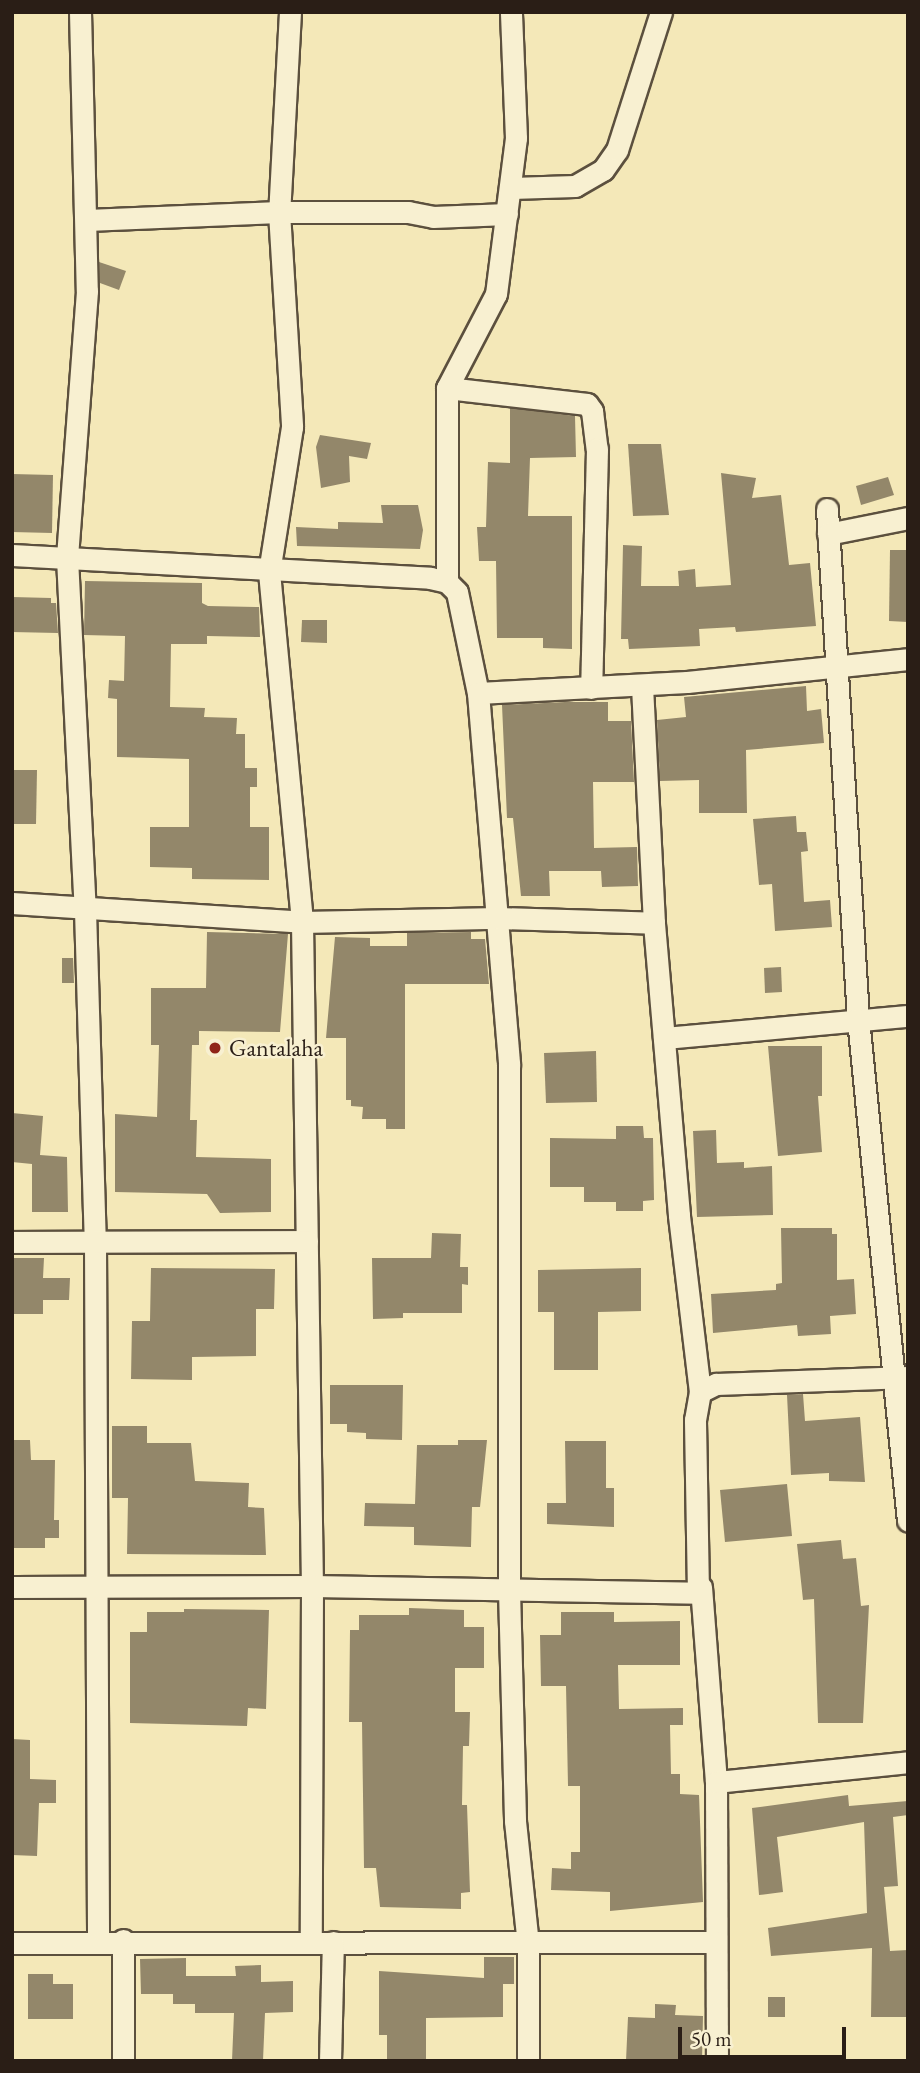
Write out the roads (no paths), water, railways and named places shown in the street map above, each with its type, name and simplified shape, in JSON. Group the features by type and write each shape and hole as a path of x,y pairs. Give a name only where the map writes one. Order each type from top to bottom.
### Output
{"street":[{"path":"80,12 87,291 67,558 85,910 95,1243 98,1940"},
{"path":"290,12 279,212 292,427 269,572 302,922 312,1586 310,1942"},
{"path":"447,582 447,388 496,293 516,138 511,12"},
{"path":"511,188 575,186 603,170 617,150 662,12"},
{"path":"87,220 279,212 408,212 433,217 508,214"},
{"path":"447,388 587,404 592,411 597,449 591,688"},
{"path":"827,509 833,667 858,1019 902,1378 908,1521"},
{"path":"828,534 908,519"},
{"path":"12,555 447,582 457,592 478,693 499,918 512,1186 509,1590 515,1821 528,1945 527,2061"},
{"path":"478,693 642,685 908,659"},
{"path":"642,685 654,923 700,1392 695,1420 701,1587 716,1782 717,2061"},
{"path":"12,902 85,910 302,922 499,918 654,923"},
{"path":"664,1038 908,1016"},
{"path":"12,1242 307,1241"},
{"path":"700,1392 724,1383 902,1378"},
{"path":"12,1587 312,1586 691,1595 701,1587"},
{"path":"716,1782 908,1762"},
{"path":"12,1943 98,1940 528,1945 716,1942"},
{"path":"123,1940 123,2061"},
{"path":"330,2061 333,1942"}],"place":[{"name":"Gantalaha","path":"215,1048"}]}
